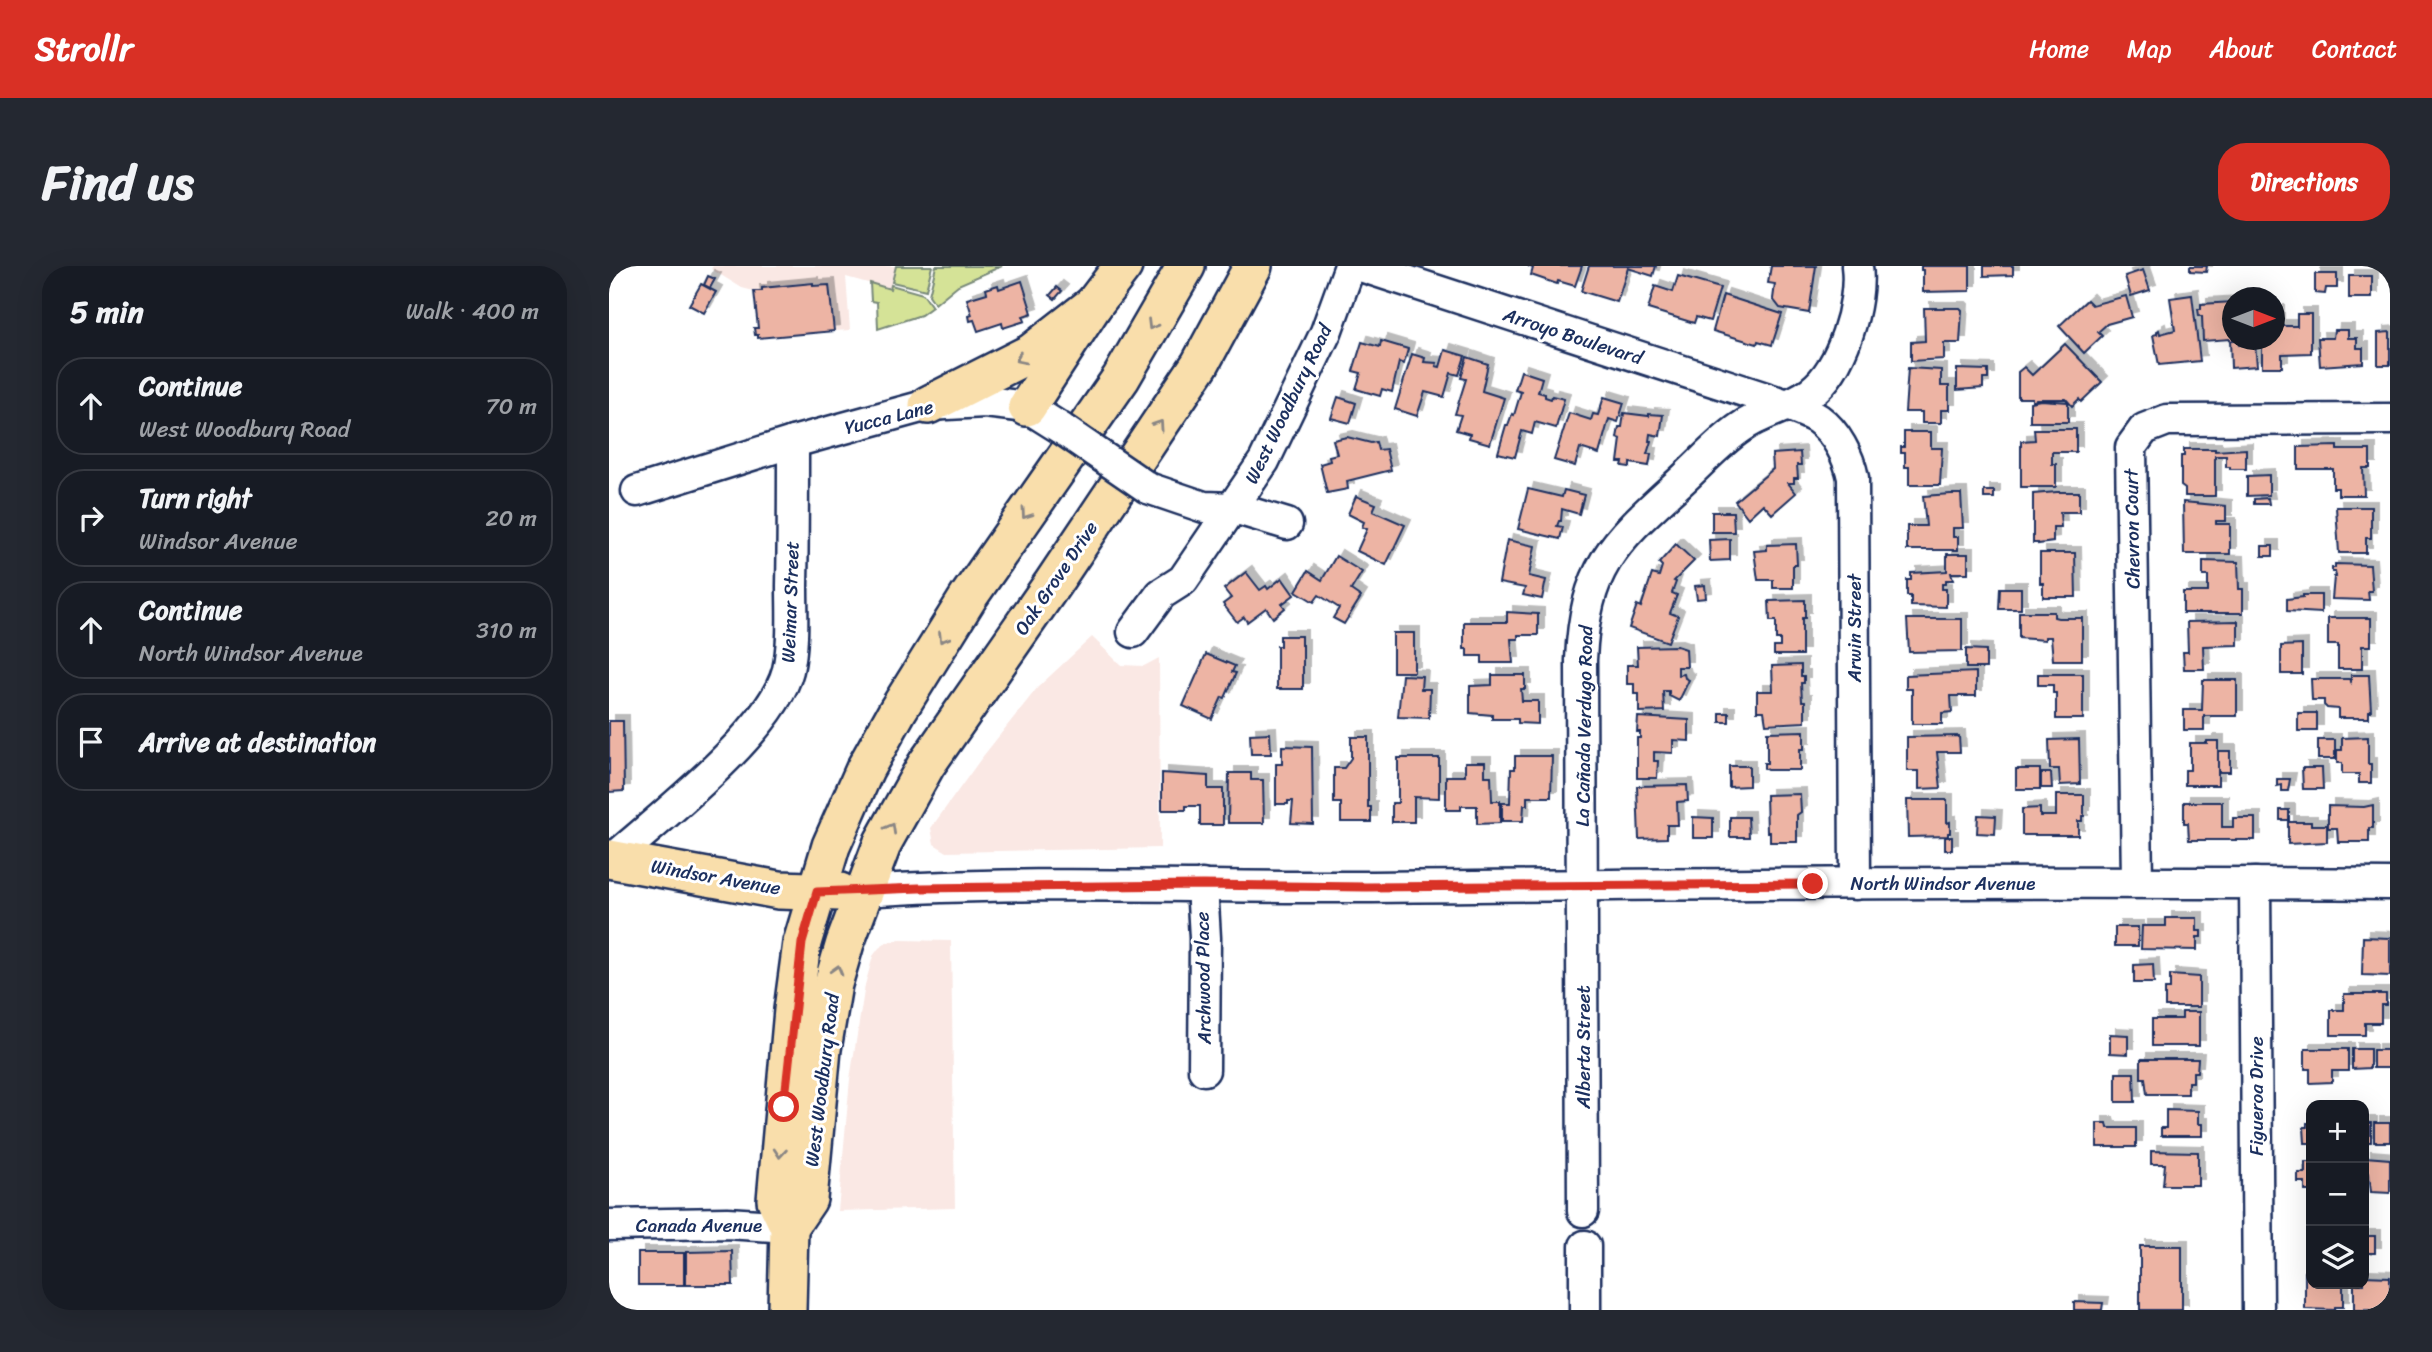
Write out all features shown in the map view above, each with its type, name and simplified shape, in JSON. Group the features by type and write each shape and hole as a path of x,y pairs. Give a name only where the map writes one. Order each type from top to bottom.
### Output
{"main road":[{"path":"1027,407 1122,266"},
{"path":"817,892 831,846 865,769 898,710 969,596 1121,378 1186,266"},
{"name":"Oak Grove Drive","path":"865,891 883,842 926,765 1038,606 1200,364 1253,266"},
{"path":"927,405 1031,353 1094,304"},
{"name":"Windsor Avenue","path":"611,859 779,890 865,891"},
{"name":"West Woodbury Road","path":"789,1227 808,1199 821,1062 833,985 845,943 865,891"},
{"name":"West Woodbury Road","path":"787,1310 789,1227 776,1200 802,943 817,892"}],"street":[{"name":"West Woodbury Road","path":"1133,632 1161,594 1183,580 1264,460 1326,332 1350,266"},
{"name":"Arroyo Boulevard","path":"1361,266 1787,405"},
{"name":"La Cañada Verdugo Road","path":"1582,884 1582,649 1583,627 1594,583 1607,555 1632,525 1740,427 1811,393 1827,377 1842,349 1854,311 1857,266"},
{"name":"Yucca Lane","path":"637,491 793,442 927,405 985,402 1027,407 1148,488 1204,507 1234,508 1287,524"},
{"name":"Arwin Street","path":"1787,405 1819,420 1850,461 1853,478 1855,884"},
{"name":"Chevron Court","path":"2137,882 2131,447 2144,429 2167,420 2390,418"},
{"name":"Weimar Street","path":"611,859 708,776 753,728 775,699 788,670 792,634 793,442"},
{"name":"North Windsor Avenue","path":"865,891 1202,885 1366,887 2137,882 2390,884"},
{"name":"Figueroa Drive","path":"2255,883 2258,1310"},
{"name":"Alberta Street","path":"1582,884 1583,1211"},
{"name":"Archwood Place","path":"1202,885 1205,938 1204,1070"},
{"name":"Canada Avenue","path":"609,1225 727,1223 789,1227"},
{"path":"1585,1246 1585,1310"}],"shaded area":[{"path":"713,266 896,266 890,289 846,277 850,330 834,331 829,285 813,286 813,283 754,291 742,288 711,269"},
{"path":"1092,637 1121,665 1144,666 1159,658 1160,848 947,852 934,844 931,828 980,760 1038,687"},
{"path":"951,941 955,1208 838,1211 850,1079 865,985 873,956 879,948 888,942"}],"green space":[{"path":"896,266 932,266 926,290 892,282"},
{"path":"936,266 1002,266 958,285 935,304 929,295"},
{"path":"870,283 890,289 891,285 923,294 932,307 921,315 878,329 877,302 871,301"}],"building":[{"path":"1528,266 1582,266 1575,286 1558,281 1557,284 1531,275 1533,268"},
{"path":"1589,266 1656,266 1653,276 1628,268 1617,302 1581,291"},
{"path":"1771,266 1816,266 1809,313 1780,308 1773,299 1775,284 1768,283"},
{"path":"1921,266 1970,266 1970,291 1923,292"},
{"path":"1984,266 2013,266 2013,275 1984,276"},
{"path":"2190,266 2207,266 2206,272 2190,271"},
{"path":"2143,270 2150,290 2131,296 2125,276"},
{"path":"2315,274 2337,274 2337,288 2326,288 2325,294 2315,293"},
{"path":"708,276 715,279 710,288 704,285"},
{"path":"1678,276 1720,288 1710,321 1696,317 1694,323 1648,309 1655,286 1673,292"},
{"path":"2349,276 2372,276 2372,298 2349,298"},
{"path":"1022,281 1032,313 1023,316 1025,321 1003,328 1002,323 978,331 974,320 970,321 969,316 972,315 967,299 987,293 986,289 998,285 999,289"},
{"path":"813,283 813,286 829,285 834,331 758,338 758,335 755,335 754,328 758,328 754,291"},
{"path":"701,284 716,292 704,313 689,305"},
{"path":"1057,287 1062,291 1055,299 1050,295"},
{"path":"1723,295 1782,314 1772,345 1758,341 1757,344 1713,331"},
{"path":"2192,295 2200,361 2159,365 2153,335 2159,330 2160,334 2175,330 2170,298"},
{"path":"2126,296 2132,317 2107,324 2098,332 2102,336 2084,353 2059,326 2087,300 2092,305"},
{"path":"2222,303 2222,340 2203,341 2202,316 2199,316 2198,309 2201,309 2201,304"},
{"path":"1924,308 1962,310 1960,343 1944,343 1944,359 1911,361 1911,342 1925,341"},
{"path":"2297,314 2311,314 2311,353 2282,354 2282,367 2262,367 2262,350 2285,350 2285,326 2297,326"},
{"path":"2334,330 2348,330 2348,338 2357,338 2357,348 2363,348 2363,363 2320,366 2318,338 2333,338"},
{"path":"2390,332 2390,365 2378,365 2378,333"},
{"path":"1381,341 1408,349 1404,364 1399,362 1392,392 1382,389 1380,396 1356,389 1361,373 1353,371 1362,342 1380,347"},
{"path":"2065,344 2102,382 2081,402 2079,399 2072,406 2066,399 2032,401 2032,398 2018,398 2018,372 2024,367 2032,375"},
{"path":"1445,350 1465,356 1459,375 1451,373 1444,397 1425,392 1417,416 1395,409 1412,354 1425,358 1424,362 1437,363 1436,366 1440,367"},
{"path":"2230,350 2256,350 2257,366 2231,368"},
{"path":"1467,357 1488,364 1482,391 1504,398 1490,444 1469,438 1470,434 1456,430 1461,415 1455,414 1466,379 1461,378"},
{"path":"1908,368 1941,370 1941,386 1949,386 1949,410 1941,410 1941,423 1922,423 1922,412 1905,412"},
{"path":"1957,369 1988,370 1988,379 1983,379 1983,388 1957,390"},
{"path":"1521,371 1542,378 1538,392 1545,394 1545,397 1564,399 1556,428 1535,422 1532,434 1522,431 1515,457 1498,453 1506,425 1512,414 1514,415 1521,392 1515,390"},
{"path":"1338,397 1356,403 1350,423 1331,418"},
{"path":"1604,397 1624,403 1618,422 1609,419 1599,454 1580,448 1575,466 1554,460 1569,413 1591,420 1593,414 1598,415"},
{"path":"2030,402 2068,402 2068,422 2030,422"},
{"path":"1624,413 1663,415 1660,436 1650,434 1647,454 1651,454 1649,466 1630,463 1630,467 1622,466 1623,462 1618,462 1621,439 1617,438"},
{"path":"2034,429 2076,429 2076,452 2052,452 2052,464 2056,464 2056,487 2021,487 2021,441 2035,440"},
{"path":"1904,432 1931,432 1931,448 1942,448 1940,485 1909,485 1909,467 1905,467 1905,453 1901,453 1901,447 1904,447"},
{"path":"1347,437 1376,442 1378,450 1386,449 1391,470 1347,481 1348,489 1327,493 1320,464 1330,461 1329,456 1337,454 1333,440"},
{"path":"2337,446 2337,450 2370,450 2370,468 2363,468 2364,495 2338,495 2338,488 2333,488 2333,469 2298,469 2298,447"},
{"path":"2184,449 2246,449 2246,469 2230,469 2226,467 2226,456 2215,456 2215,496 2185,496 2185,489 2181,486 2181,456 2184,456"},
{"path":"1800,452 1798,478 1794,478 1794,483 1788,483 1796,493 1772,514 1763,504 1748,518 1735,501 1773,469 1772,454"},
{"path":"2269,475 2269,495 2247,496 2247,476"},
{"path":"1528,489 1562,497 1564,490 1584,495 1579,514 1562,509 1561,521 1557,526 1563,527 1560,539 1518,529"},
{"path":"1984,491 1994,491 1994,498 1984,498"},
{"path":"2079,492 2079,512 2060,512 2061,527 2053,527 2053,542 2033,543 2033,494"},
{"path":"1961,494 1963,528 1953,528 1953,537 1958,537 1958,550 1907,550 1907,526 1926,526 1923,496"},
{"path":"1356,496 1376,504 1373,511 1405,525 1386,565 1357,551 1367,529 1362,527 1364,522 1348,514"},
{"path":"2268,498 2269,504 2254,504 2254,499"},
{"path":"2183,502 2226,506 2226,521 2216,521 2216,524 2230,524 2230,554 2184,554"},
{"path":"2336,507 2371,507 2371,538 2366,538 2366,553 2339,553"},
{"path":"1712,512 1733,512 1734,532 1712,532"},
{"path":"1730,539 1730,560 1710,561 1709,540"},
{"path":"1507,540 1535,546 1529,576 1546,580 1542,599 1523,595 1525,588 1499,583"},
{"path":"1676,544 1694,561 1674,581 1676,582 1672,593 1677,595 1670,613 1678,616 1668,642 1629,628 1637,605 1641,607 1652,574 1659,576 1662,566 1659,563"},
{"path":"1796,544 1797,565 1793,565 1793,588 1773,588 1773,580 1758,580 1754,551 1767,550 1767,545"},
{"path":"2262,546 2273,546 2273,556 2262,556"},
{"path":"2040,553 2075,553 2076,597 2043,597"},
{"path":"1947,554 1968,554 1968,573 1951,573 1953,580 1946,580 1946,584 1942,584 1942,589 1946,589 1946,607 1911,606 1911,596 1907,596 1907,580 1911,580 1911,573 1947,571"},
{"path":"1336,556 1362,572 1351,590 1361,597 1344,624 1333,618 1339,608 1319,595 1314,602 1296,591 1308,571 1322,580"},
{"path":"2203,561 2238,562 2239,589 2243,589 2243,613 2183,613 2183,592 2208,592 2208,576 2203,576"},
{"path":"2335,564 2370,565 2372,591 2368,591 2369,600 2332,599 2336,577 2332,568 2335,568"},
{"path":"1246,572 1260,590 1266,586 1268,589 1282,578 1294,595 1282,604 1285,608 1273,618 1266,608 1247,622 1244,617 1237,622 1223,604 1231,598 1224,589"},
{"path":"1705,585 1706,598 1697,599 1695,586"},
{"path":"2000,588 2021,588 2021,609 1999,609"},
{"path":"2303,595 2321,595 2321,613 2287,611 2287,599"},
{"path":"1805,600 1802,655 1774,655 1774,647 1780,647 1780,639 1776,639 1776,621 1770,621 1769,601"},
{"path":"1507,612 1538,614 1538,635 1518,635 1518,639 1511,639 1513,663 1482,663 1482,656 1467,656 1467,649 1464,649 1464,622 1507,622"},
{"path":"2019,612 2054,612 2054,617 2058,618 2082,618 2082,660 2053,660 2051,637 2045,637 2045,640 2019,638"},
{"path":"2328,618 2371,618 2371,646 2362,646 2362,669 2338,669 2338,645 2328,645"},
{"path":"1907,619 1962,619 1962,651 1909,652"},
{"path":"2238,621 2238,645 2203,646 2204,669 2184,669 2183,652 2188,652 2187,622"},
{"path":"1393,633 1414,633 1414,672 1393,672"},
{"path":"1280,636 1301,636 1303,689 1277,689 1277,646 1280,646"},
{"path":"2302,645 2302,674 2281,674 2281,646"},
{"path":"1677,646 1686,649 1687,667 1678,667 1678,675 1684,674 1689,680 1679,701 1669,696 1669,691 1663,691 1664,711 1639,712 1639,694 1634,694 1634,684 1627,684 1627,665 1638,665 1637,647"},
{"path":"1966,649 1986,650 1986,668 1966,668"},
{"path":"1206,654 1235,666 1232,672 1236,673 1212,719 1183,706"},
{"path":"1801,665 1801,676 1804,676 1804,683 1801,683 1802,701 1805,701 1805,722 1766,724 1764,711 1757,711 1757,691 1773,691 1772,666"},
{"path":"1976,672 1976,696 1951,696 1952,712 1942,713 1942,724 1912,724 1912,689 1906,689 1906,675"},
{"path":"2038,674 2083,674 2083,719 2056,719 2056,693 2053,693 2053,685 2038,685"},
{"path":"1402,675 1422,676 1421,689 1430,689 1429,718 1398,717"},
{"path":"1492,675 1525,675 1525,689 1521,689 1522,701 1538,701 1538,724 1518,723 1518,719 1492,719 1492,715 1470,713 1470,686 1492,685"},
{"path":"2351,675 2369,675 2369,718 2338,718 2338,709 2327,708 2324,700 2312,700 2311,679 2349,679 2351,682"},
{"path":"2203,680 2237,680 2237,716 2204,716 2204,730 2184,730 2184,710 2202,710"},
{"path":"1720,713 1729,713 1729,722 1720,722"},
{"path":"2298,713 2317,713 2317,731 2298,731"},
{"path":"1638,717 1689,720 1689,741 1673,740 1673,753 1654,752 1654,761 1658,761 1657,778 1637,778 1637,738 1640,738 1640,732 1637,732"},
{"path":"609,721 623,721 624,791 609,792"},
{"path":"1804,731 1804,749 1800,749 1800,770 1764,768 1764,763 1767,763 1767,732"},
{"path":"1270,733 1271,754 1251,754 1250,734"},
{"path":"1959,736 1960,752 1937,752 1941,788 1919,789 1919,771 1907,771 1907,737"},
{"path":"1351,737 1368,737 1368,807 1371,807 1371,822 1341,822 1341,803 1334,803 1334,768 1344,768 1351,758"},
{"path":"2368,737 2371,783 2359,783 2359,774 2342,774 2342,763 2337,763 2337,750 2342,750 2342,738"},
{"path":"2079,739 2080,784 2060,785 2059,769 2050,769 2049,740"},
{"path":"2318,740 2335,740 2335,759 2318,759"},
{"path":"2218,741 2218,785 2185,785 2185,770 2190,770 2190,743"},
{"path":"1282,746 1312,747 1313,824 1291,823 1293,801 1276,804 1276,764 1282,764"},
{"path":"2218,751 2230,751 2230,772 2218,772"},
{"path":"1515,756 1552,756 1551,797 1527,797 1523,821 1502,821 1502,803 1510,803 1511,769 1515,769"},
{"path":"1398,758 1439,758 1439,798 1414,797 1414,822 1392,822 1392,803 1398,803"},
{"path":"1465,762 1485,762 1485,776 1491,776 1492,801 1500,801 1500,823 1477,824 1477,806 1446,810 1446,776 1465,776"},
{"path":"1729,766 1749,766 1749,786 1729,787"},
{"path":"2302,768 2322,768 2323,789 2303,789"},
{"path":"2016,769 2040,769 2040,789 2016,789"},
{"path":"1162,773 1208,776 1208,789 1223,789 1223,825 1200,825 1200,806 1186,806 1186,810 1162,810"},
{"path":"1229,773 1251,773 1251,780 1263,780 1264,823 1228,823"},
{"path":"2041,773 2051,773 2052,788 2041,788"},
{"path":"2277,779 2290,779 2288,791 2282,791 2282,785 2277,786"},
{"path":"1687,785 1688,801 1677,802 1678,825 1667,825 1667,838 1639,839 1637,786"},
{"path":"1800,794 1801,812 1797,815 1797,842 1770,842 1770,832 1767,832 1766,795"},
{"path":"2056,795 2084,795 2084,816 2082,821 2078,821 2078,835 2022,835 2022,809 2040,808 2040,816 2056,816"},
{"path":"1907,800 1947,800 1947,823 1950,822 1948,836 1908,837"},
{"path":"2184,802 2222,802 2222,827 2233,827 2233,818 2255,818 2255,840 2189,840 2188,823 2184,823"},
{"path":"2373,805 2373,828 2369,828 2369,842 2338,842 2337,828 2328,828 2328,806"},
{"path":"2280,810 2289,810 2289,820 2280,820"},
{"path":"1978,815 1996,816 1995,834 1977,833"},
{"path":"1693,817 1713,818 1713,838 1693,838"},
{"path":"1730,817 1748,817 1749,837 1730,837"},
{"path":"2288,822 2327,825 2327,842 2288,844"},
{"path":"1945,837 1952,837 1952,850 1945,850"},
{"path":"2166,918 2197,918 2197,931 2201,931 2201,937 2197,937 2197,950 2141,949 2142,926 2166,926"},
{"path":"2115,927 2138,927 2138,946 2115,946"},
{"path":"2363,937 2390,938 2390,976 2362,975"},
{"path":"2153,964 2154,983 2134,983 2134,965"},
{"path":"2170,975 2199,977 2199,1007 2165,1007 2165,989 2170,989"},
{"path":"2344,994 2386,994 2386,1005 2381,1005 2381,1023 2365,1023 2365,1035 2331,1035 2331,1010 2344,1010"},
{"path":"2182,1012 2199,1012 2199,1046 2152,1046 2152,1019 2182,1019"},
{"path":"2110,1034 2128,1035 2128,1054 2110,1053"},
{"path":"2305,1049 2348,1049 2348,1071 2332,1071 2332,1082 2310,1083 2310,1069 2305,1069"},
{"path":"2352,1049 2370,1049 2370,1068 2352,1069"},
{"path":"2373,1050 2390,1050 2390,1068 2373,1068"},
{"path":"2141,1059 2198,1059 2197,1072 2193,1072 2193,1082 2188,1082 2188,1094 2147,1094 2145,1078 2141,1078"},
{"path":"2116,1073 2134,1073 2135,1102 2116,1102"},
{"path":"2166,1110 2198,1111 2202,1136 2161,1136 2161,1128 2166,1128"},
{"path":"2097,1123 2107,1123 2108,1128 2136,1128 2136,1147 2097,1147"},
{"path":"2369,1123 2371,1123 2369,1142"},
{"path":"2374,1123 2390,1123 2390,1142 2374,1142"},
{"path":"2151,1151 2198,1152 2198,1185 2163,1185 2165,1164 2151,1164"},
{"path":"2369,1157 2390,1159 2390,1193 2371,1192"},
{"path":"2306,1162 2306,1191 2305,1182 2298,1182 2298,1173 2305,1173"},
{"path":"2369,1236 2375,1236 2375,1253 2369,1253"},
{"path":"2140,1246 2182,1246 2182,1310 2140,1310"},
{"path":"2306,1248 2306,1289 2343,1289 2343,1307 2335,1307 2335,1310 2305,1309"},
{"path":"732,1251 733,1285 686,1285 686,1252"},
{"path":"638,1253 684,1253 684,1285 638,1285"},
{"path":"2369,1276 2390,1277 2390,1310 2354,1310 2354,1289 2369,1289"},
{"path":"2074,1302 2103,1303 2102,1310 2074,1310"}],"route":[{"path":"784,1107 802,943 817,892 919,888 1202,885 1366,887 1813,884"}]}
